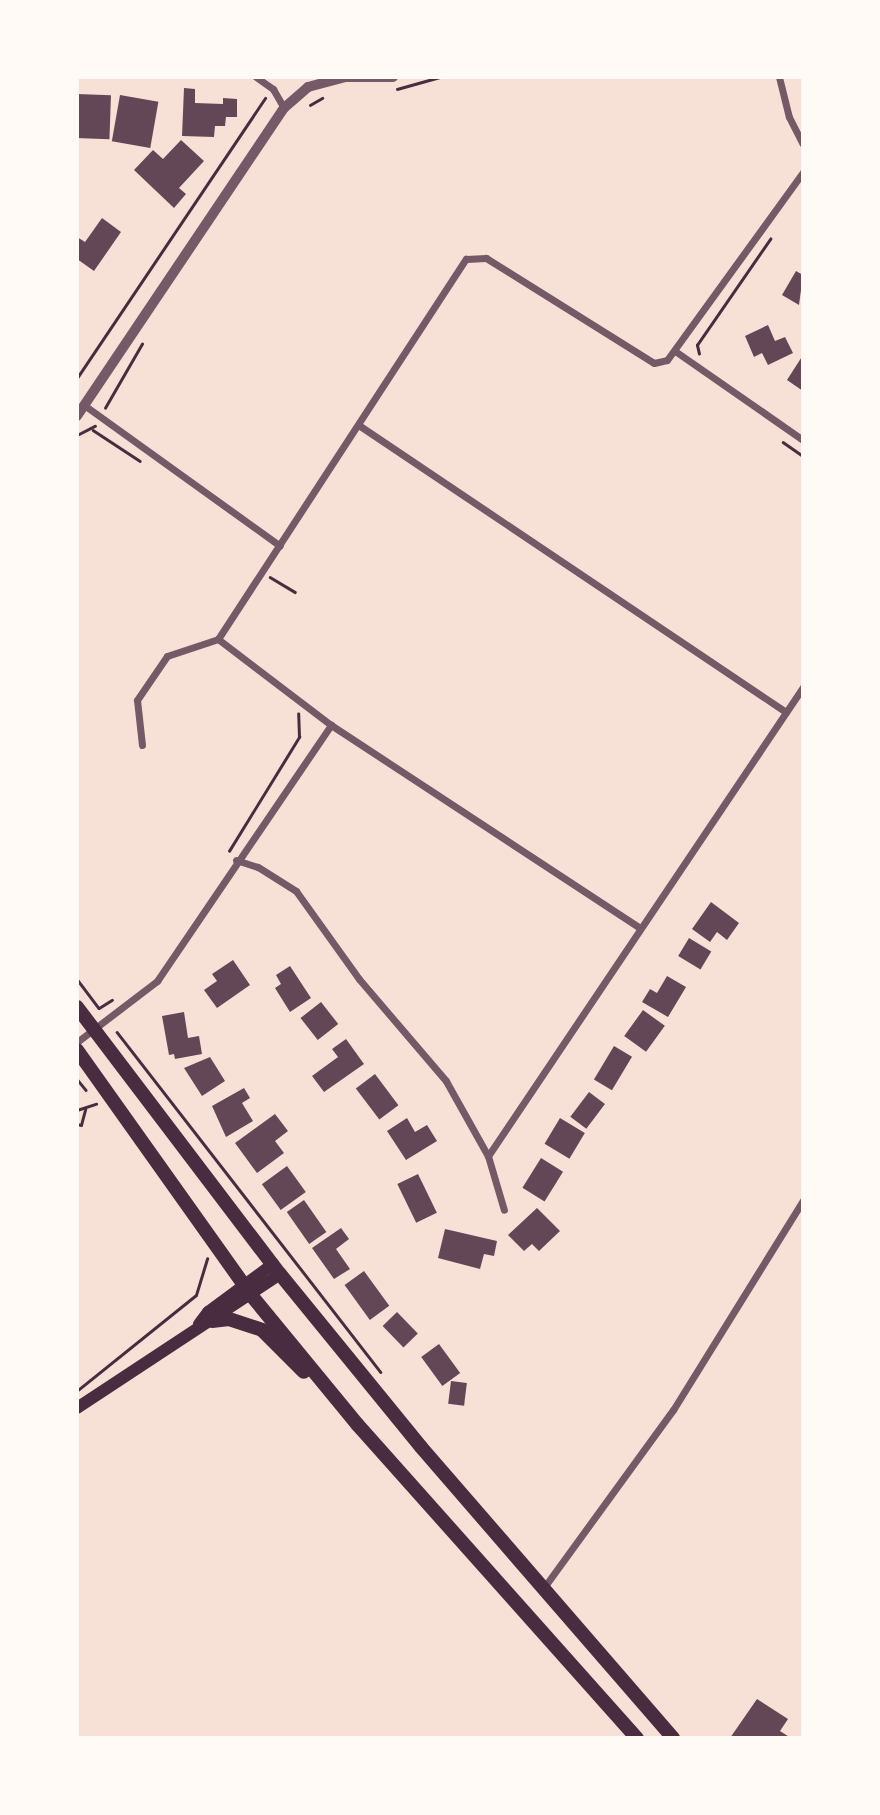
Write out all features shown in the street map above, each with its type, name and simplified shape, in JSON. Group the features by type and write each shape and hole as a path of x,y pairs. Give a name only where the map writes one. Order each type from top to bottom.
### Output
{"main road":[{"path":"77,1007 276,1269 421,1447 545,1586 673,1738"},
{"path":"77,1049 248,1290 357,1424 637,1738"},
{"path":"205,1322 208,1312 248,1290 276,1269"},
{"path":"77,1408 205,1322 237,1320 262,1330 357,1424"}],"street":[{"path":"256,77 273,89 284,108"},
{"path":"77,416 284,108 308,87 345,77 393,77"},
{"path":"779,77 789,117 803,144"},
{"path":"142,745 137,700 167,656 218,639 360,426 466,259 475,256 654,363 667,360 803,172"},
{"path":"675,351 803,440"},
{"path":"84,405 280,546"},
{"path":"360,426 786,712"},
{"path":"218,639 331,725 639,927"},
{"path":"488,1156 639,927 803,687"},
{"path":"77,1042 157,981 236,860 331,725"},
{"path":"236,860 258,867 296,891 359,979 446,1081 488,1156 504,1210"},
{"path":"545,1586 673,1410 803,1200"}],"path":[{"path":"386,89 415,87 440,77"},
{"path":"77,378 281,78"},
{"path":"302,111 328,94"},
{"path":"710,376 697,345 772,236"},
{"path":"77,435 92,430 145,335"},
{"path":"92,430 149,467"},
{"path":"781,440 803,456"},
{"path":"262,572 295,592"},
{"path":"226,856 299,737 299,715 287,701 292,696"},
{"path":"77,979 99,1008 119,995"},
{"path":"117,1032 381,1373"},
{"path":"77,1079 102,1112"},
{"path":"77,1110 85,1110 96,1104"},
{"path":"77,1124 81,1125 85,1110"},
{"path":"77,1390 196,1294 208,1256"}],"building":[{"path":"184,88 195,89 195,103 223,104 223,98 237,99 237,117 226,117 225,126 215,126 214,137 182,136"},
{"path":"77,94 111,95 109,139 77,138"},
{"path":"120,95 158,102 150,148 112,141"},
{"path":"181,140 204,161 179,188 186,194 174,208 134,170 153,150 163,159"},
{"path":"102,218 121,232 94,271 77,259 77,237 85,242"},
{"path":"796,271 803,275 799,305 782,295"},
{"path":"768,325 775,341 785,337 793,353 768,365 762,353 754,357 745,336"},
{"path":"803,355 803,391 787,380"},
{"path":"711,902 739,923 727,940 717,932 710,942 692,929"},
{"path":"689,938 711,951 700,969 678,956"},
{"path":"233,960 250,985 217,1008 204,990 217,981 212,974"},
{"path":"290,966 311,998 290,1012 275,988 281,984 276,975"},
{"path":"667,976 686,987 668,1017 642,1002 650,989 657,993"},
{"path":"321,1002 338,1024 318,1040 301,1018"},
{"path":"643,1010 665,1026 646,1052 624,1036"},
{"path":"184,1012 188,1038 199,1036 202,1054 175,1059 174,1054 169,1055 162,1016"},
{"path":"346,1039 364,1064 324,1092 312,1076 338,1057 332,1049"},
{"path":"614,1046 632,1057 612,1090 594,1079"},
{"path":"210,1057 225,1081 202,1096 184,1068"},
{"path":"375,1074 398,1105 379,1120 356,1088"},
{"path":"244,1088 250,1098 242,1103 253,1121 226,1137 212,1106"},
{"path":"589,1092 605,1104 586,1129 570,1117"},
{"path":"275,1114 288,1131 275,1141 284,1153 257,1173 235,1143"},
{"path":"407,1118 415,1132 427,1125 437,1141 406,1160 387,1131"},
{"path":"560,1118 585,1133 569,1159 545,1144"},
{"path":"541,1158 563,1172 545,1201 522,1188"},
{"path":"287,1166 306,1192 281,1210 262,1184"},
{"path":"418,1174 437,1213 416,1223 397,1184"},
{"path":"304,1200 326,1232 309,1244 287,1212"},
{"path":"537,1208 560,1231 539,1251 532,1244 524,1251 508,1235"},
{"path":"341,1228 349,1239 336,1249 350,1269 334,1279 312,1248"},
{"path":"445,1229 497,1241 494,1256 484,1254 480,1269 438,1258"},
{"path":"364,1271 389,1306 370,1320 345,1285"},
{"path":"397,1312 418,1334 403,1347 383,1326"},
{"path":"439,1344 460,1373 442,1386 421,1357"},
{"path":"451,1381 467,1383 464,1406 448,1404"},
{"path":"757,1699 788,1719 780,1731 791,1738 730,1738"}]}
